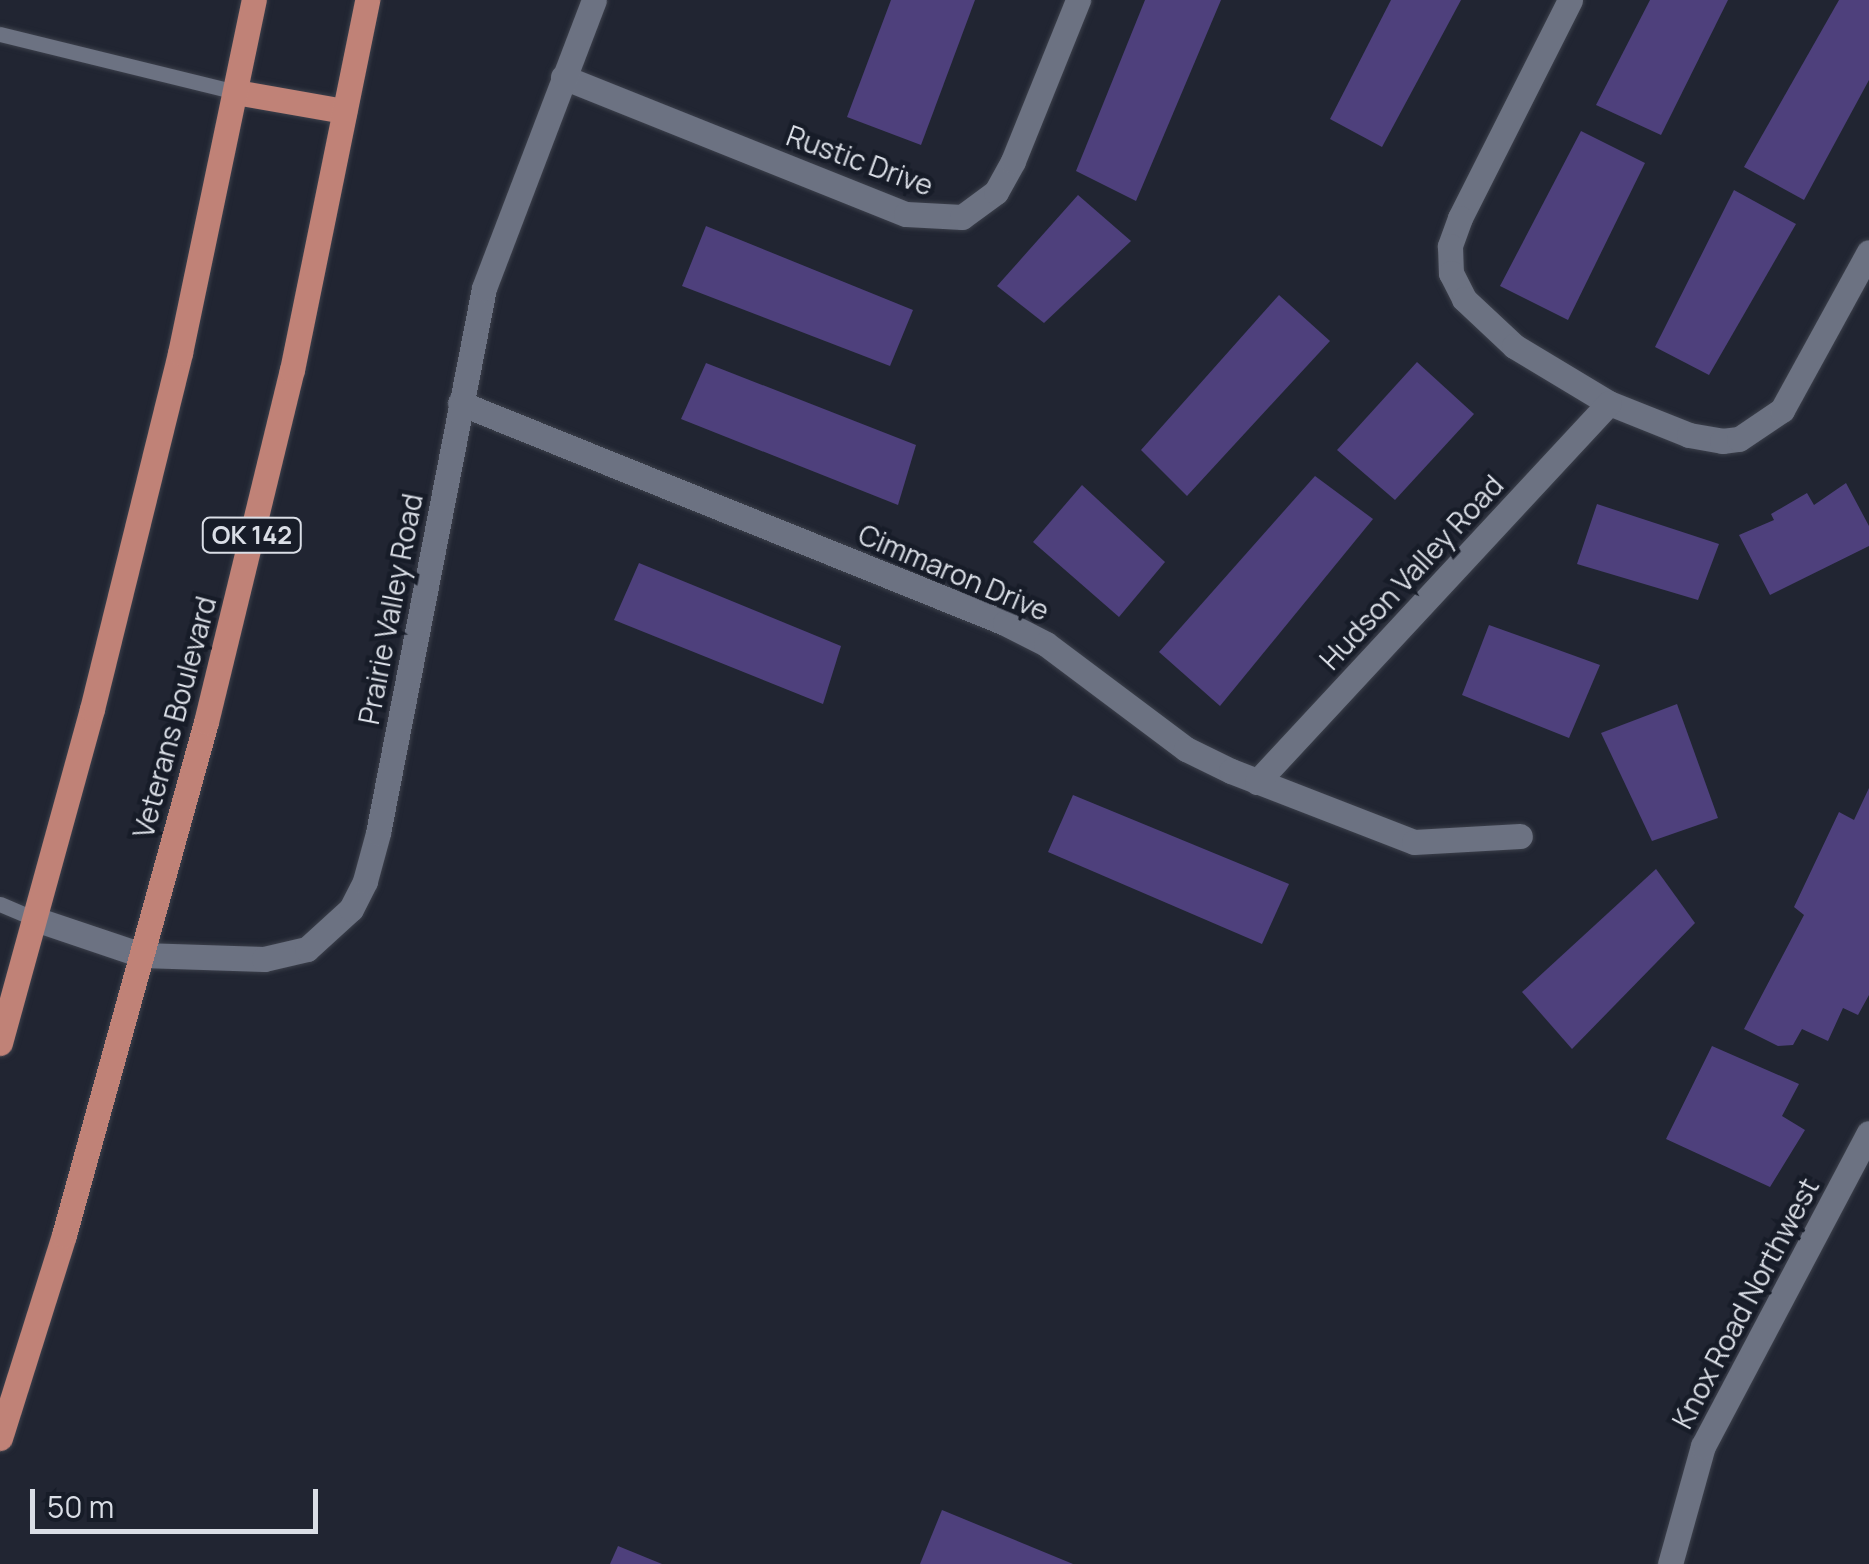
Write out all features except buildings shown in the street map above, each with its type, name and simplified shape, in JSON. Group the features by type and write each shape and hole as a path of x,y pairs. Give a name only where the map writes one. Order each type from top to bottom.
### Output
{"main road":[{"path":"0,1043 36,919 175,372 254,0"},
{"name":"Veterans Boulevard","path":"0,1438 64,1235 206,722 292,370 367,0"},
{"path":"236,92 344,110"}],"street":[{"name":"Prairie Valley Road","path":"36,919 142,954 264,959 307,948 351,908 365,881 378,833 460,403 494,253 594,0"},
{"name":"Rustic Drive","path":"562,77 906,214 962,217 996,192 1013,161 1078,0"},
{"path":"1570,0 1460,218 1450,246 1451,273 1464,300 1514,346 1609,403 1689,435 1722,442 1760,429 1782,410 1812,363 1869,252"},
{"name":"Cimmaron Drive","path":"460,403 1004,623 1046,644 1186,748 1258,782 1414,842 1520,836"},
{"name":"Hudson Valley Road","path":"1258,782 1609,403"},
{"name":"Knox Road Northwest","path":"1670,1564 1703,1446 1869,1132"}],"lane":[{"path":"0,34 236,92"},
{"path":"0,904 36,919"}]}
